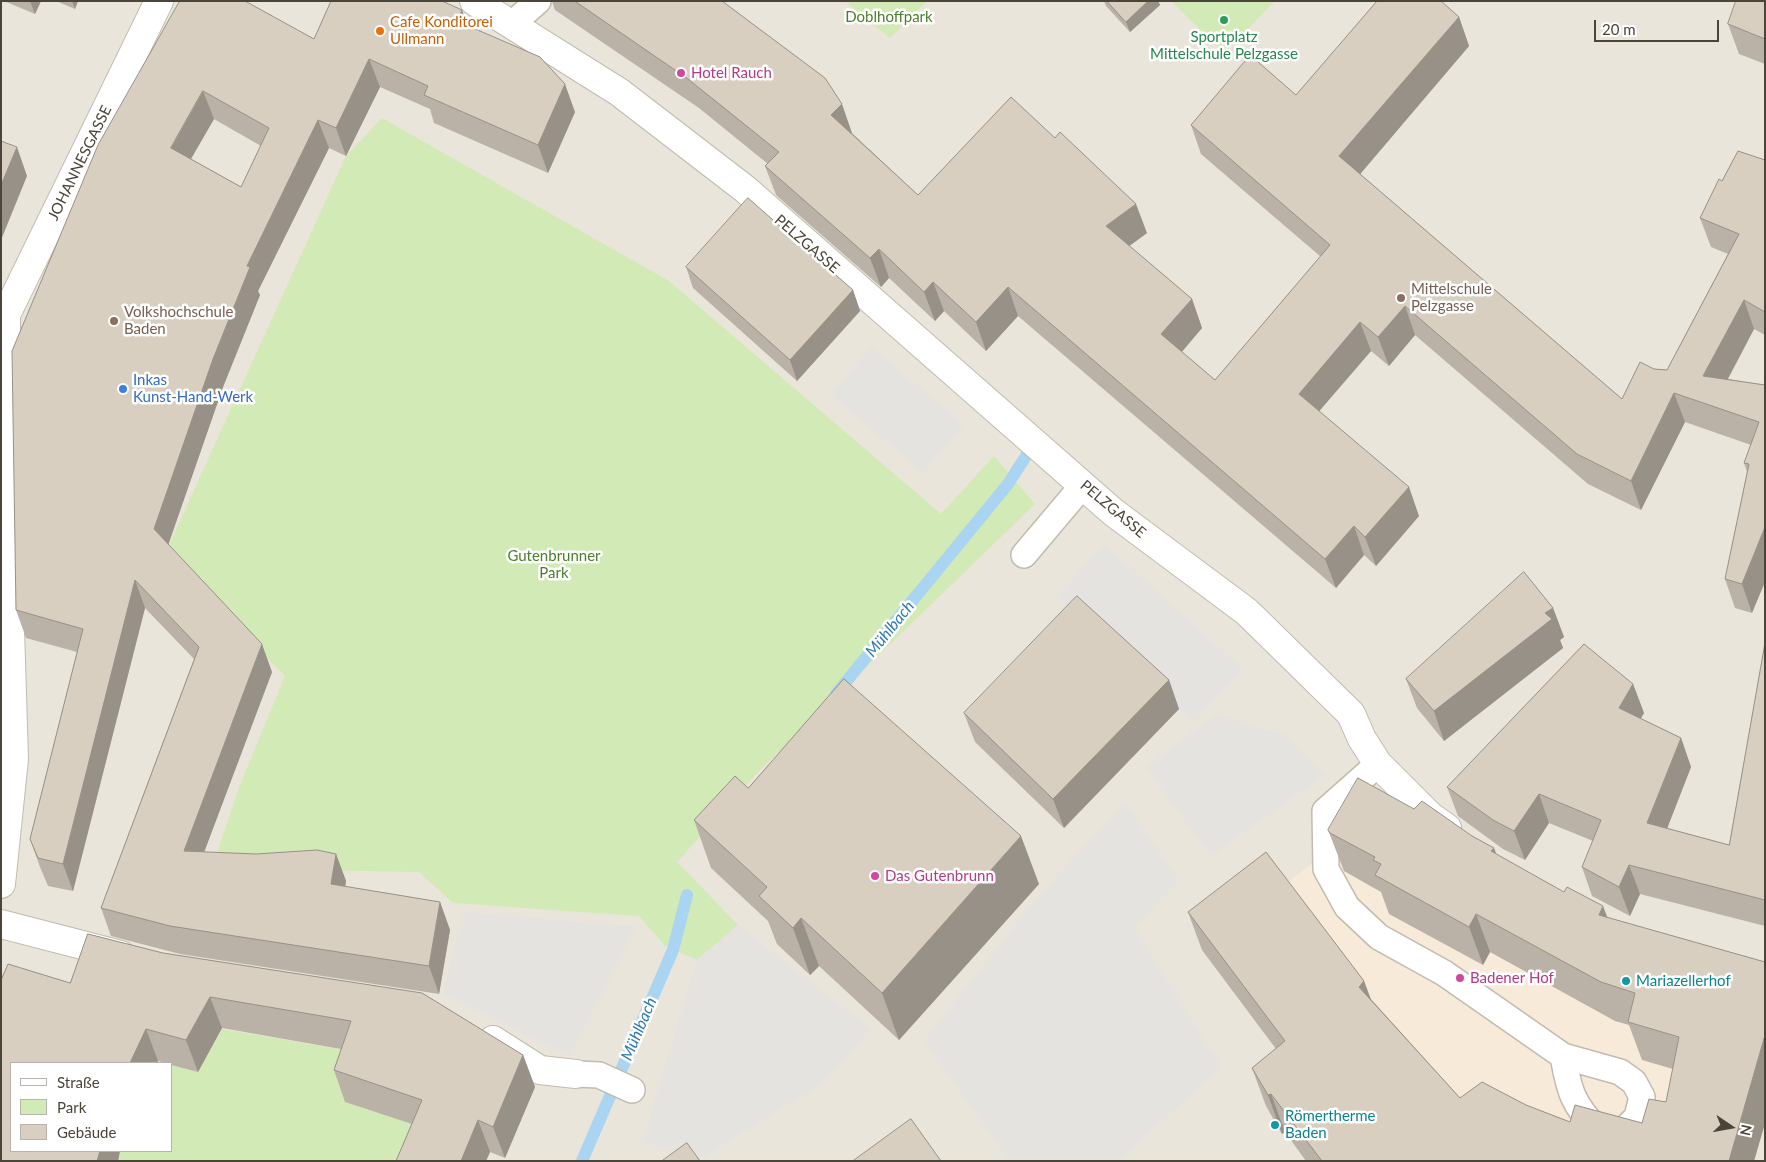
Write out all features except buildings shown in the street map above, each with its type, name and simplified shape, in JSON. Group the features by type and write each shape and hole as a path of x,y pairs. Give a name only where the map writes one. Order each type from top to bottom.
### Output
{"street":[{"name":"JOHANNESGASSE","path":"3,322 159,1"},
{"name":"PELZGASSE","path":"474,1 619,92 745,189 1113,512 1247,612 1351,714 1378,764 1430,816 1471,845"},
{"path":"1,884 14,759 4,530 3,322"},
{"path":"1,924 150,962"},
{"path":"468,1024 540,1070 588,1075"}],"lane":[{"path":"511,25 538,1"},
{"path":"1024,555 1083,485"},
{"path":"1378,764 1325,811 1326,869 1347,907 1378,937 1444,973 1564,1056"},
{"path":"588,1075 632,1090"}],"shaded area":[{"path":"1,1 1765,1 1765,1161 1,1161"},
{"path":"871,347 964,425 923,473 831,395"},
{"path":"1105,544 1242,669 1194,722 1057,597"},
{"path":"1215,715 1286,735 1325,775 1211,856 1146,767"},
{"path":"1125,803 1179,880 1134,927 1221,1067 1118,1161 1010,1161 924,1041 1040,894"},
{"name":"Badener Hof","path":"1372,816 1630,959 1754,1161 1298,1079 1202,950"},
{"path":"464,912 637,927 569,1057 443,994"},
{"path":"738,925 870,1029 822,1084 699,1159 642,1142 697,960"}],"green space":[{"name":"Doblhoffpark","path":"845,1 927,1 890,38"},
{"name":"Sportplatz Mittelschule Pelzgasse","path":"1171,1 1275,1 1224,53"},
{"name":"Gutenbrunner Park","path":"382,118 669,281 941,514 994,456 1035,504 761,769 677,862 738,925 697,960 665,946 639,916 453,903 419,872 212,868 240,785 285,676 165,554 346,156"},
{"path":"222,1029 362,1053 345,1102 377,1113 414,1077 421,1161 118,1161 120,1152 172,1152 172,1065 198,1072"}],"waterway":[{"name":"Mühlbach","path":"836,694 1008,484 1028,453"},
{"name":"Mühlbach","path":"582,1161 673,950 687,895"}],"place":[{"name":"Sportplatz Mittelschule Pelzgasse","path":"1224,20"},
{"name":"Cafe Konditorei Ullmann","path":"380,31"},
{"name":"Hotel Rauch","path":"681,73"},
{"name":"Mittelschule Pelzgasse","path":"1401,298"},
{"name":"Volkshochschule Baden","path":"114,321"},
{"name":"Inkas Kunst-Hand-Werk","path":"123,389"},
{"name":"Das Gutenbrunn","path":"875,876"},
{"name":"Badener Hof","path":"1460,978"},
{"name":"Mariazellerhof","path":"1626,981"},
{"name":"Römertherme Baden","path":"1275,1125"}]}
